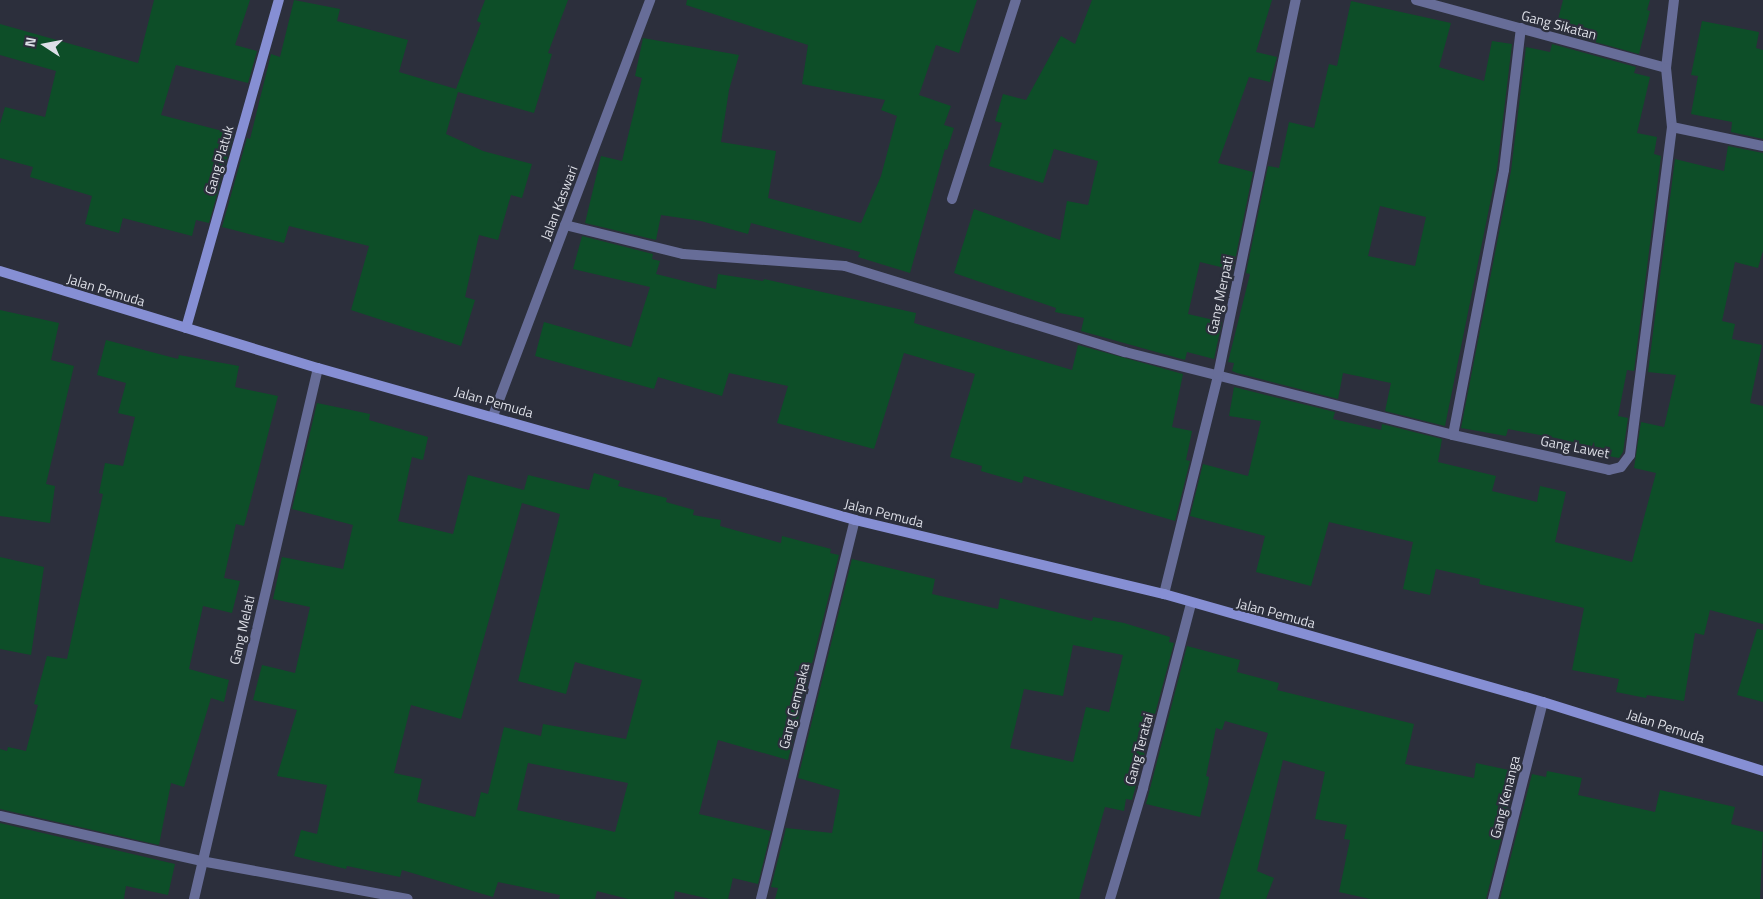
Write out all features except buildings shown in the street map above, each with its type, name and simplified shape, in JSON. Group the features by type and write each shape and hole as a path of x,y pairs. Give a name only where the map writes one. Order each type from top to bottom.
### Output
{"main road":[{"name":"Gang Platuk","path":"186,328 279,0"},
{"name":"Jalan Pemuda","path":"0,271 318,368 855,520 1164,594 1191,604 1543,702 1763,771"}],"street":[{"name":"Jalan Kaswari","path":"493,416 650,0"},
{"path":"952,199 1016,0"},
{"name":"Gang Merpati","path":"1164,594 1218,374 1296,0"},
{"name":"Gang Sikatan","path":"1416,0 1666,68"},
{"name":"Gang Lawet","path":"565,225 683,254 845,266 1125,352 1453,435 1609,470 1621,467 1630,455 1672,127 1666,68 1674,0"},
{"path":"1453,435 1504,170 1521,28"},
{"path":"1672,127 1763,146"},
{"name":"Gang Melati","path":"194,899 201,861 318,368"},
{"name":"Gang Cempaka","path":"760,899 855,520"},
{"name":"Gang Teratai","path":"1110,899 1144,788 1191,604"},
{"name":"Gang Kenanga","path":"1493,899 1543,702"},
{"path":"0,816 201,861 408,899"}]}
